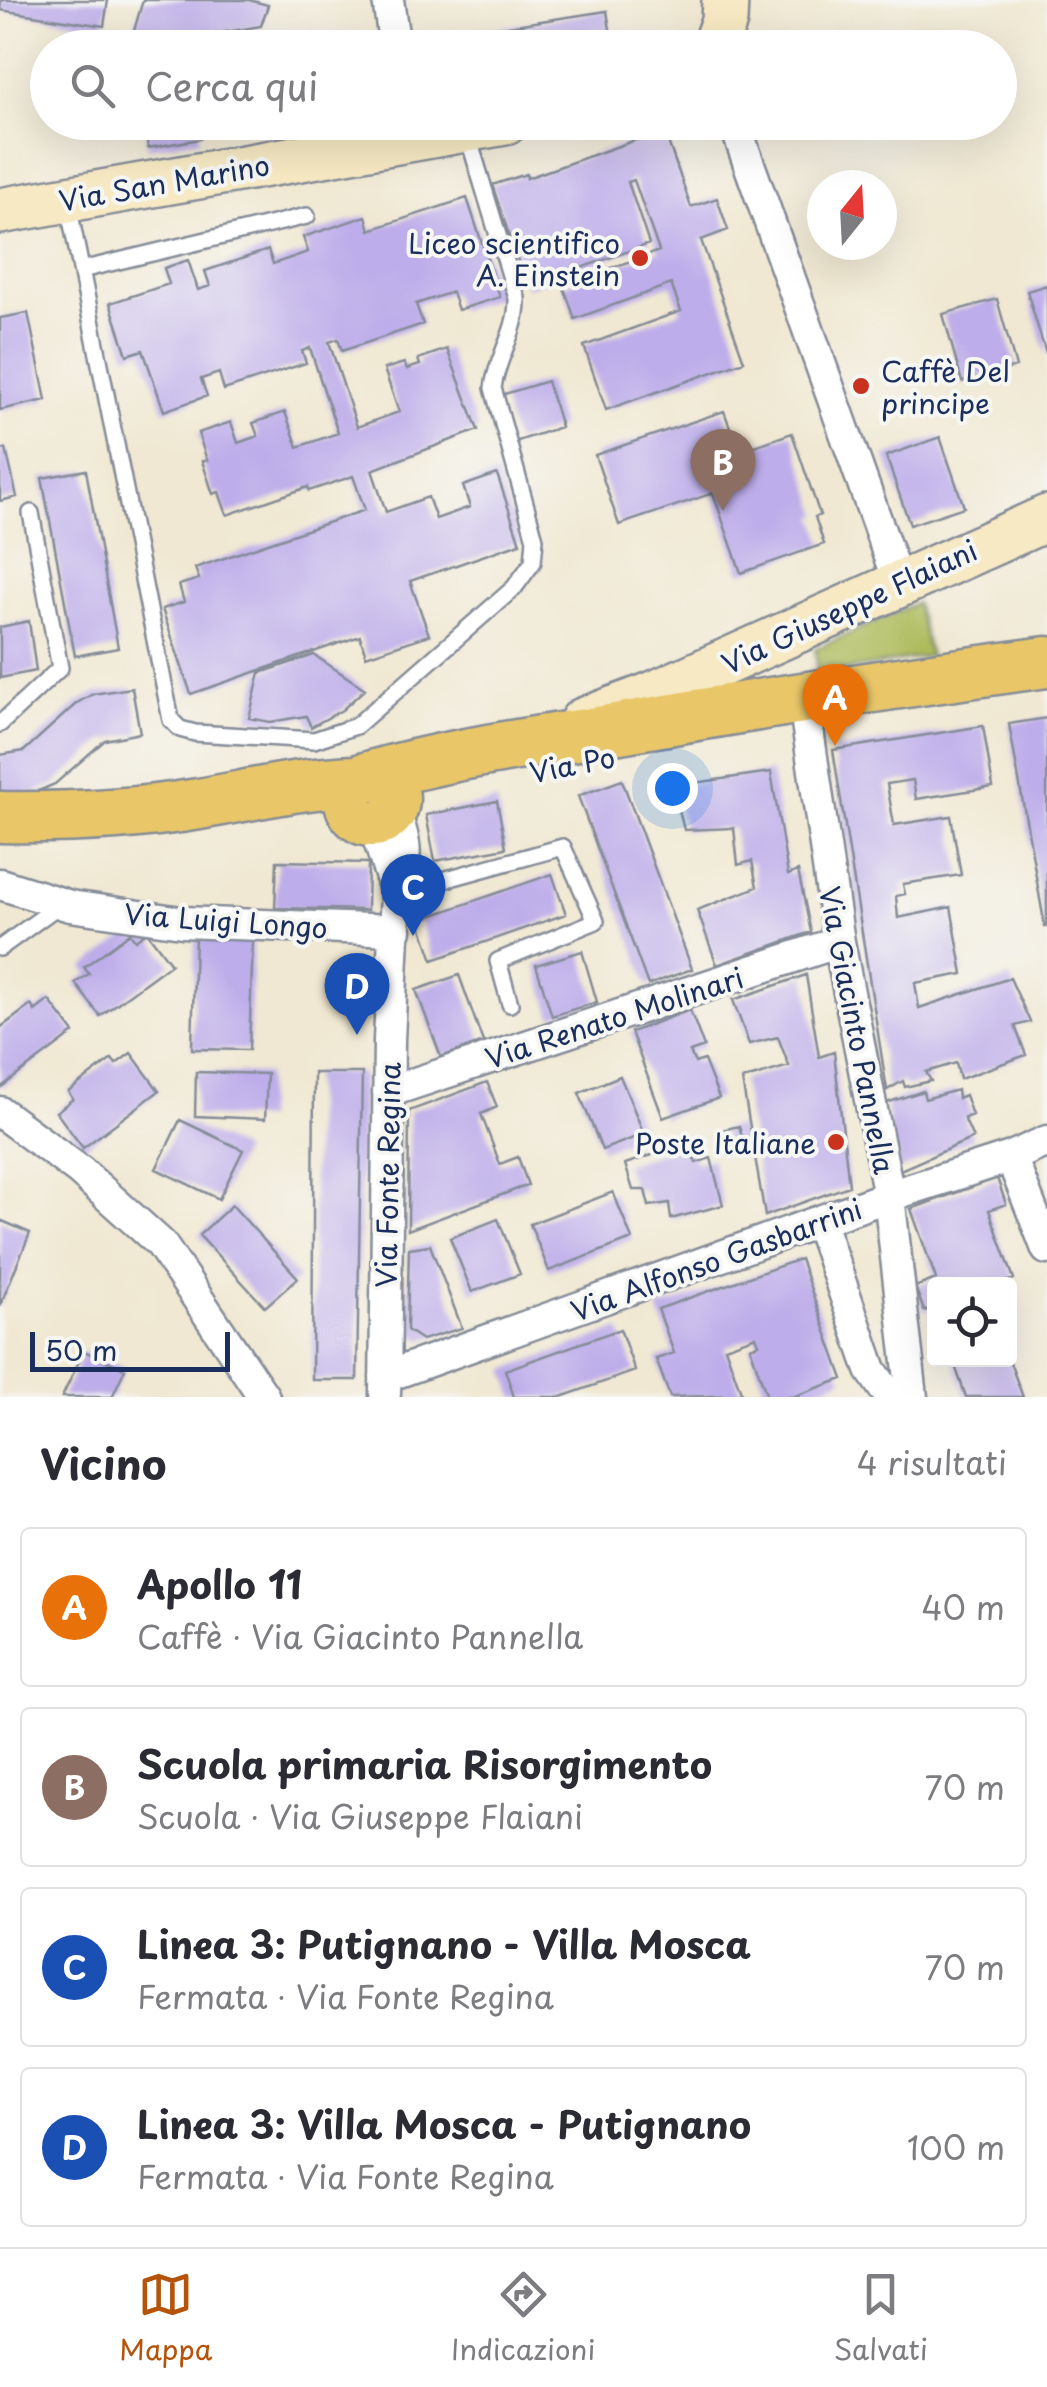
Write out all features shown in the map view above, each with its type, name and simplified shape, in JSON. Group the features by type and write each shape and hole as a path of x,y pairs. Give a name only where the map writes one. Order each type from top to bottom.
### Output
{"main road":[{"name":"Via Po","path":"526,758 636,712 816,694 1047,662"},
{"name":"Via Po","path":"526,758 1047,688"},
{"path":"0,838 114,836 374,800 412,765 526,758"},
{"path":"0,817 111,815 323,782 374,800"}],"street":[{"path":"388,0 392,30"},
{"path":"721,30 725,0"},
{"name":"Via San Marino","path":"0,211 358,140"},
{"path":"740,140 898,584"},
{"name":"Via Giuseppe Flaiani","path":"636,712 898,584 1047,518"},
{"name":"Via Giacinto Pannella","path":"808,723 839,942 889,1196 912,1397"},
{"name":"Via Fonte Regina","path":"374,800 378,838 396,894 388,1092 385,1387"},
{"name":"Via Luigi Longo","path":"0,884 62,903 182,922 396,930"},
{"name":"Via Renato Molinari","path":"388,1092 839,942"},
{"path":"0,1112 80,1172 162,1244 264,1397"},
{"name":"Via Alfonso Gasbarrini","path":"385,1387 889,1196 1047,1141"},
{"path":"1011,1156 1047,1249"},
{"path":"820,1223 872,1370 890,1397"}],"lane":[{"path":"68,200 170,720 180,729 195,733 314,740 356,726 514,588 533,562 535,539 493,388 517,317 517,298 489,140"},
{"path":"81,270 307,216"},
{"path":"0,724 60,668 32,513"},
{"path":"396,894 563,847 596,921 498,961 510,1004"},
{"path":"0,948 62,903"}],"green space":[{"path":"916,603 930,656 818,675 815,649"}],"building":[{"path":"1,0 108,0 104,26 0,10"},
{"path":"143,0 249,0 268,5 261,26 237,30 134,30"},
{"path":"607,11 610,30 483,30"},
{"path":"147,140 194,140 148,148"},
{"path":"635,140 668,140 691,207 717,198 728,230 701,240 744,361 606,410 584,346 681,311 671,284 575,319 563,285 659,251 634,180 628,182 649,244 527,287 492,185 526,174 527,178"},
{"path":"467,198 500,297 458,310 452,292 416,304 423,324 342,351 338,339 329,342 357,427 399,412 384,369 404,363 407,369 420,365 418,359 447,349 478,430 372,470 386,512 428,497 436,519 470,507 463,486 497,474 520,543 410,581 429,635 366,656 360,636 191,694 162,609 184,602 179,585 199,579 195,568 365,510 353,476 227,515 219,492 213,494 198,433 231,422 238,443 258,436 253,423 285,412 298,447 338,433 310,348 302,351 306,363 224,390 219,373 201,379 207,396 164,411 143,350 127,355 110,303 169,284 164,268 188,260 198,290 210,286 205,271 268,250 273,264 308,252 303,237 366,216 370,230"},
{"path":"1047,285 1047,354 1046,354 1027,291"},
{"path":"997,299 1016,367 962,382 943,314"},
{"path":"28,313 46,400 0,410 0,318"},
{"path":"547,381 561,427 515,442 501,395"},
{"path":"724,411 735,441 729,443 732,454 792,433 820,515 815,517 824,544 741,573 713,493 619,525 595,455"},
{"path":"940,437 964,507 910,525 886,456"},
{"path":"6,449 17,497 0,501 0,450"},
{"path":"86,470 118,648 75,656 42,478"},
{"path":"29,621 36,671 0,678 0,627"},
{"path":"314,655 365,689 342,710 311,727 306,716 270,722 249,718 260,673"},
{"path":"132,688 140,733 105,740 55,784 36,792 0,797 0,755 24,751 77,703 93,694"},
{"path":"1047,718 1047,927 1045,927 1009,724"},
{"path":"983,726 993,787 916,799 913,780 887,784 894,825 951,816 961,875 903,884 905,894 896,896 898,918 951,907 963,974 915,983 919,1008 1010,978 1030,1022 1015,1026 1026,1055 960,1079 956,1063 926,1072 931,1081 905,1087 903,1081 887,1090 833,750"},
{"path":"771,772 788,875 798,871 811,932 717,965 697,910 757,887 752,861 738,865 734,828 684,830 673,786"},
{"path":"622,780 692,969 648,985 578,796"},
{"path":"497,801 506,848 435,861 426,815"},
{"path":"277,861 368,863 367,910 275,908"},
{"path":"552,874 566,914 433,960 419,920"},
{"path":"147,932 171,964 100,1016 75,983 89,974 84,967 130,933 135,940"},
{"path":"195,937 253,938 249,1050 192,1049"},
{"path":"582,951 597,1002 552,1016 536,965"},
{"path":"459,975 483,1042 441,1057 416,990"},
{"path":"806,975 819,1057 834,1052 849,1186 765,1216 742,1080 789,1066 778,1037 749,1044 733,1000"},
{"path":"49,1000 74,1033 0,1088 0,1028 31,1005 35,1011"},
{"path":"690,1010 704,1047 690,1052 695,1063 704,1060 719,1098 663,1118 631,1032"},
{"path":"131,1053 159,1091 83,1148 56,1112 73,1099 68,1092 112,1059 116,1064"},
{"path":"196,1072 267,1074 265,1119 195,1116"},
{"path":"314,1073 362,1073 357,1380 312,1380"},
{"path":"620,1076 644,1134 602,1150 579,1093"},
{"path":"487,1082 497,1107 481,1114 500,1164 518,1157 528,1185 408,1230 409,1111"},
{"path":"957,1090 958,1098 965,1095 972,1115 964,1118 973,1138 896,1172 886,1103 923,1091 925,1099"},
{"path":"180,1120 243,1150 219,1199 156,1169"},
{"path":"739,1126 744,1144 727,1148 722,1130"},
{"path":"688,1143 696,1163 711,1158 723,1205 671,1219 669,1203 649,1206 645,1190 633,1190 625,1164"},
{"path":"997,1178 1006,1204 989,1210 1013,1277 935,1277 911,1209"},
{"path":"613,1192 632,1239 549,1271 530,1224"},
{"path":"232,1205 298,1278 265,1307 199,1235"},
{"path":"498,1219 520,1274 472,1292 450,1238"},
{"path":"0,1220 30,1233 0,1306"},
{"path":"430,1245 462,1328 422,1340 407,1330 409,1248"},
{"path":"800,1259 843,1379 792,1397 767,1397 750,1347 759,1344 756,1336 725,1347 742,1395 670,1397 656,1359 674,1353 658,1309"},
{"path":"927,1282 927,1310 924,1311 915,1287"},
{"path":"620,1329 635,1371 561,1397 514,1397 505,1370"},
{"path":"84,1351 125,1369 112,1397 62,1397"},
{"path":"955,1367 1012,1367 1023,1397 966,1397"}],"place":[{"name":"Liceo scientifico A. Einstein","path":"640,258"},
{"name":"Caffè Del principe","path":"861,386"},
{"name":"Scuola primaria Risorgimento","path":"723,511"},
{"name":"Apollo 11","path":"835,746"},
{"name":"Linea 3: Putignano - Villa Mosca","path":"413,936"},
{"name":"Linea 3: Villa Mosca - Putignano","path":"357,1035"},
{"name":"Poste Italiane","path":"836,1142"}]}
